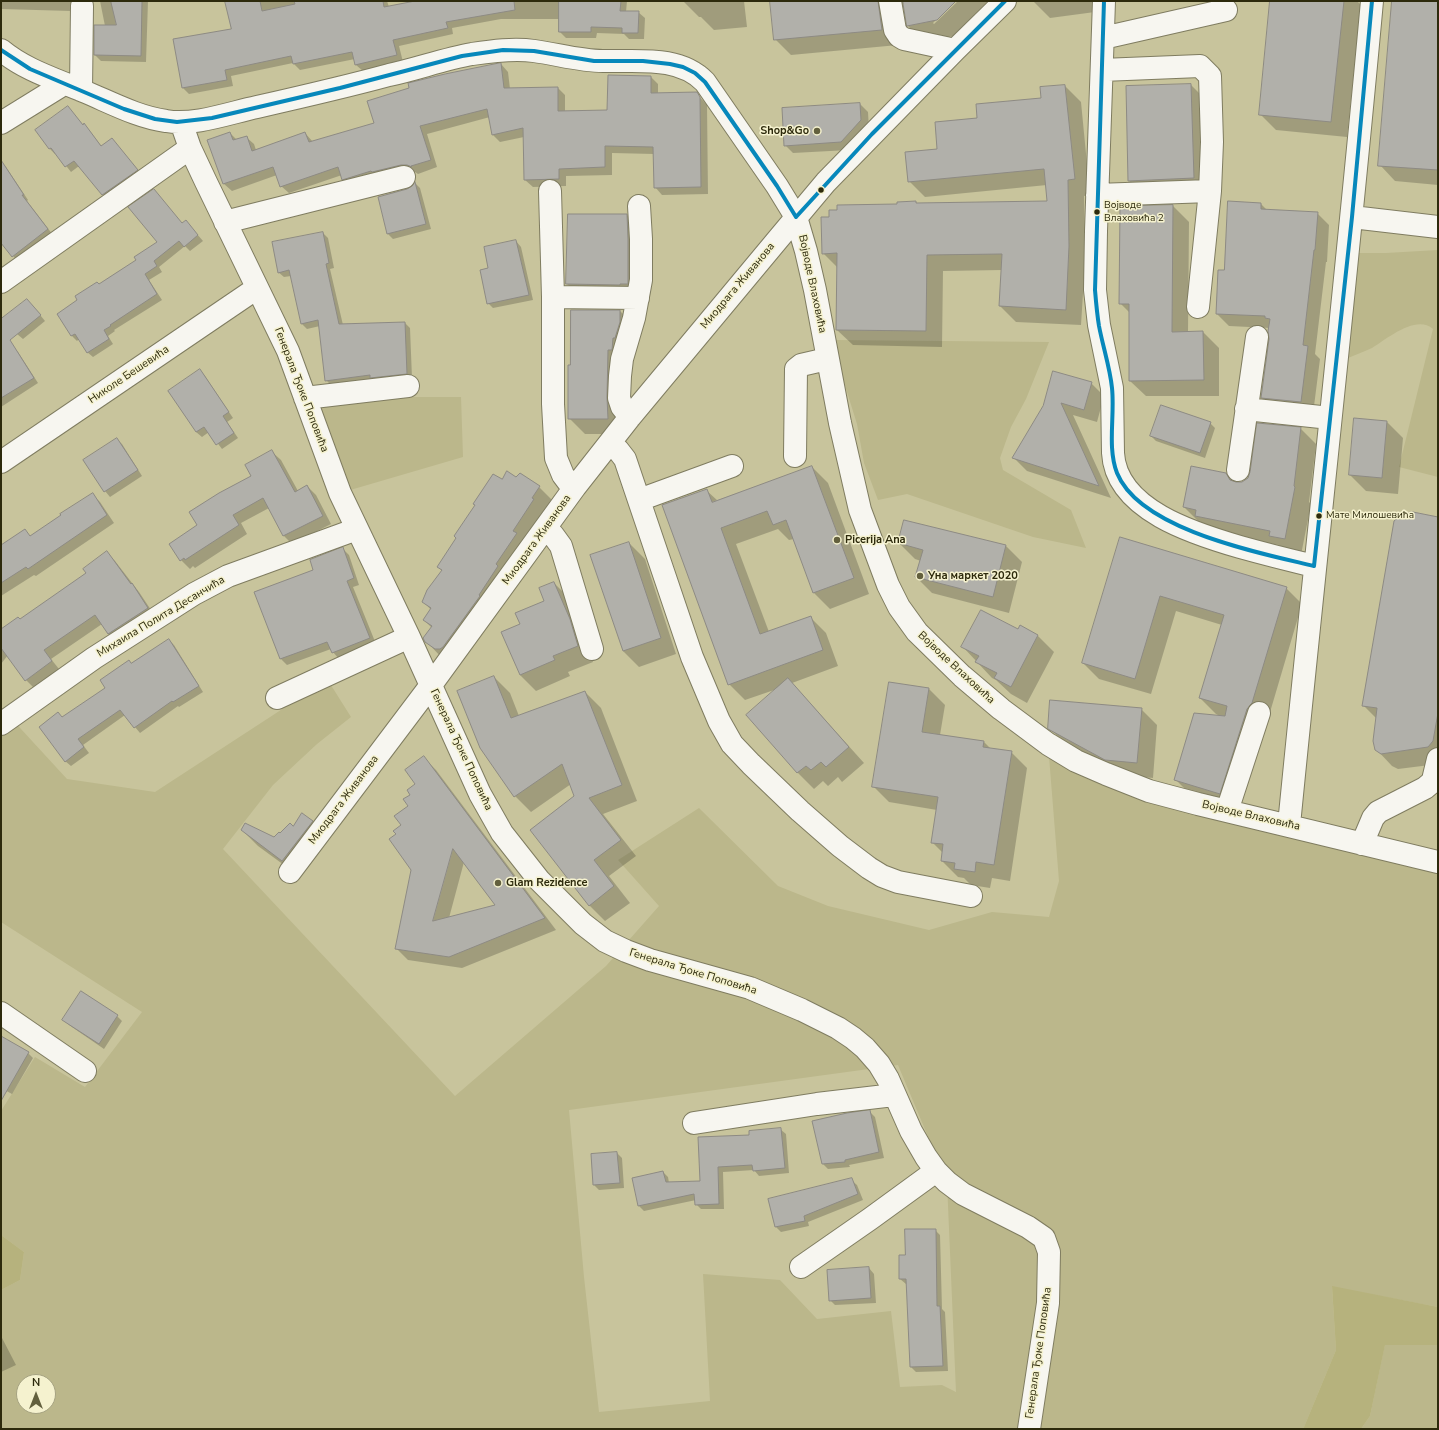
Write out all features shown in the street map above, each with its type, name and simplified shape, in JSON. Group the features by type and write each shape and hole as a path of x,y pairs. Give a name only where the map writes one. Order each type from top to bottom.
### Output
{"street":[{"path":"890,1 895,30 899,36 904,39 955,50"},
{"name":"Миодрага Живанова","path":"290,872 431,685 575,488 630,417 826,182 1005,1"},
{"path":"1104,1 1095,290 1098,325 1112,388 1113,462 1118,475 1126,488 1145,506 1172,523 1196,533 1273,557 1314,566"},
{"path":"1289,825 1314,566 1352,218 1372,1"},
{"path":"1,122 72,87 82,6"},
{"path":"1103,38 1226,10"},
{"name":"Војводе Влаховића","path":"1,50 22,65 72,87 113,104 151,118 167,122 181,122 214,117 387,76 471,54 515,50 534,51 565,58 600,61 670,63 691,70 705,82 777,186 796,217 801,230 810,267 827,359 853,481 868,535 888,585 899,607 917,632 984,696 1037,736 1076,761 1150,791 1438,862"},
{"path":"1102,70 1200,66 1210,76 1212,142 1210,191 1198,307"},
{"name":"Генерала Ђоке Поповића","path":"181,122 190,148 288,351 340,493 409,637 480,794 502,833 539,880 583,924 605,941 650,960 750,988 802,1010 838,1028 853,1038 879,1064 888,1079 914,1137 936,1171 947,1182 963,1194 1038,1233 1044,1238 1047,1243 1050,1263 1048,1304 1029,1429"},
{"path":"1,282 190,148"},
{"path":"225,222 404,177"},
{"path":"550,191 553,404 556,458 563,475 575,488"},
{"path":"1097,195 1210,191"},
{"path":"630,417 622,407 619,398 622,359 634,318 641,280 639,206"},
{"path":"1352,218 1438,227"},
{"name":"Николе Бешевића","path":"1,462 257,288"},
{"path":"552,297 638,298"},
{"path":"1238,470 1257,337"},
{"path":"795,456 796,369 801,365 827,359"},
{"path":"306,398 408,386"},
{"path":"1246,409 1330,418"},
{"path":"610,444 618,450 625,459 692,657 719,721 732,744 800,811 840,846 869,868 882,876 898,882 971,896"},
{"path":"639,500 732,466"},
{"name":"Михаила Полита Десанчића","path":"4,717 194,594 228,576 357,529"},
{"path":"545,529 553,535 561,546 592,648"},
{"path":"277,698 409,637"},
{"path":"1227,811 1258,713"},
{"path":"1362,844 1372,818 1378,812 1425,788 1431,783 1438,759"},
{"path":"1,1012 85,1071"},
{"path":"694,1123 894,1094"},
{"path":"801,1267 936,1171"}],"shaded area":[{"path":"1438,250 1438,477 1399,467 1433,329 1426,325 1418,324 1410,326 1393,334 1372,348 1346,359 1356,253"},
{"path":"835,340 1049,342 1026,399 1011,427 1000,458 1003,470 1071,510 1086,548 1033,537 907,494 878,500 864,463 857,424 838,363"},
{"path":"461,397 463,457 340,493 305,398"},
{"path":"329,682 351,717 317,744 273,785 223,849 455,1096 606,966 659,906 618,860 699,808 778,886 828,906 929,930 992,912 1049,917 1059,881 1048,744 1076,761 1438,862 1438,1307 1332,1287 1336,1350 1302,1429 1,1429 1,1290 20,1280 24,1252 1,1235 1,1111 35,1057 85,1087 142,1012 1,922 1,709 67,779 155,792 287,706","holes":["898,1065 947,1182 956,1392 942,1385 900,1387 891,1311 817,1319 780,1280 703,1274 710,1401 599,1412 584,1277 569,1110"]},
{"path":"1,1235 24,1252 20,1280 1,1290"},
{"path":"1332,1286 1438,1307 1438,1345 1385,1345 1370,1416 1361,1429 1302,1429 1336,1350"},
{"path":"1385,1344 1438,1345 1438,1429 1361,1429 1370,1416"}],"building":[{"path":"111,1 142,1 141,56 94,55 94,25 116,25"},
{"path":"225,1 260,1 262,11 295,4 294,1 383,1 384,7 415,1 514,1 515,10 446,22 448,28 393,40 397,55 355,65 352,52 293,64 291,56 225,70 227,80 182,88 173,39 231,29"},
{"path":"559,1 621,1 620,11 639,11 638,33 622,33 622,28 591,27 591,32 559,32"},
{"path":"770,1 878,1 882,30 774,40"},
{"path":"903,1 956,1 937,20 907,26"},
{"path":"1270,1 1344,1 1331,122 1259,115"},
{"path":"1392,1 1438,1 1438,170 1378,166"},
{"path":"501,63 504,88 558,87 558,111 607,110 608,75 651,76 651,93 697,92 700,97 701,187 654,188 653,147 605,146 605,167 559,169 559,179 524,180 523,128 492,135 487,109 420,126 431,160 411,166 412,167 401,165 371,171 342,180 338,167 280,187 273,167 223,184 207,140 230,132 233,140 247,136 252,151 305,132 309,142 374,123 367,101 409,88 408,83"},
{"path":"1191,84 1194,178 1128,181 1126,86"},
{"path":"1065,85 1075,179 1068,180 1069,246 1066,310 999,306 1002,254 927,255 926,331 836,330 837,253 822,254 821,217 829,217 829,210 837,210 837,205 897,204 897,202 916,201 916,203 1047,201 1044,169 908,182 905,152 937,149 935,122 977,118 976,104 1041,98 1040,87"},
{"name":"Shop&Go","path":"860,103 861,120 841,142 784,146 782,108"},
{"path":"68,106 83,125 84,123 101,146 112,138 138,170 102,195 74,161 65,167 35,130"},
{"path":"1,160 24,195 22,195 48,229 12,257 1,243"},
{"path":"415,182 426,224 387,234 378,197 407,189"},
{"path":"154,189 182,223 186,220 198,235 184,247 179,241 154,261 157,266 145,274 157,294 104,330 109,339 87,353 75,334 71,336 57,314 77,300 75,296 97,282 99,284 136,260 134,257 157,242 128,207"},
{"path":"1228,201 1261,203 1261,209 1318,212 1315,250 1303,345 1308,346 1301,402 1261,398 1269,339 1268,331 1270,319 1265,318 1265,316 1216,314 1218,270 1224,270"},
{"path":"1173,205 1172,332 1203,331 1204,380 1129,381 1129,304 1119,304 1120,208 1129,208 1129,206"},
{"path":"568,214 627,214 628,284 566,284"},
{"path":"323,232 329,263 326,264 339,324 405,322 407,374 370,378 370,375 325,381 318,320 301,324 289,270 278,273 272,242"},
{"path":"516,240 529,295 487,304 480,270 488,268 484,247"},
{"path":"27,299 41,315 10,340 34,378 1,398 1,319"},
{"path":"571,310 620,310 620,322 615,338 613,338 612,350 608,350 608,419 568,419 568,365 570,365"},
{"path":"200,369 229,412 223,416 234,433 216,445 204,427 196,432 168,391"},
{"path":"1053,371 1092,382 1084,410 1061,403 1099,486 1012,458 1043,406"},
{"path":"1161,405 1211,422 1200,453 1150,436"},
{"path":"1354,418 1387,421 1382,478 1349,475"},
{"path":"1257,423 1301,427 1295,487 1285,539 1269,536 1270,531 1195,516 1196,510 1183,507 1191,466 1226,473 1230,480 1236,482 1242,482 1248,478"},
{"path":"117,438 138,470 104,492 83,460"},
{"path":"272,450 295,492 307,485 323,516 283,536 263,498 233,515 239,525 185,560 184,558 180,561 169,544 197,525 189,512 219,493 251,476 245,465"},
{"path":"812,466 854,578 813,593 786,520 773,525 767,511 721,528 760,634 811,616 823,650 728,685 662,505 707,489 712,502"},
{"path":"507,471 516,477 520,473 540,486 532,498 534,499 513,531 517,533 496,564 498,566 479,595 480,596 443,647 440,649 435,649 425,642 423,638 432,626 423,620 431,608 422,602 427,590 442,570 437,567 456,538 454,536 475,505 473,504 493,474 502,479"},
{"path":"93,493 107,515 28,569 26,567 1,583 1,545 25,529 30,536 61,515 60,514"},
{"path":"1413,512 1438,517 1438,713 1433,741 1428,747 1381,754 1375,750 1373,741 1377,708 1362,706 1394,521 1402,514"},
{"path":"904,520 1006,545 993,597 915,577 923,550 898,543"},
{"path":"1120,537 1287,587 1252,703 1247,709 1220,794 1174,780 1194,713 1225,716 1227,706 1199,698 1224,615 1160,596 1135,679 1082,663"},
{"path":"629,542 661,638 623,651 590,555"},
{"path":"343,547 354,578 347,581 370,638 332,653 327,642 280,659 254,592 313,570 310,560"},
{"path":"107,551 131,584 132,583 148,608 108,634 95,615 44,650 52,661 25,681 1,648 1,629 18,617 20,619 86,573 83,569"},
{"path":"554,582 570,619 578,646 553,656 555,660 520,675 501,632 520,624 515,613 544,601 539,588"},
{"path":"981,610 1018,629 1020,625 1038,635 1011,687 994,678 997,673 975,662 979,656 961,647"},
{"path":"169,639 199,686 173,702 172,701 134,728 120,710 78,739 84,747 65,762 39,727 58,712 62,717 105,688 100,680 129,660 131,663"},
{"path":"494,676 511,718 585,691 622,785 589,798 621,840 594,860 614,886 589,906 530,830 574,796 562,764 514,797 480,748 457,691"},
{"path":"788,678 849,747 826,767 821,762 811,770 806,766 797,773 746,715"},
{"path":"889,682 929,688 922,732 984,741 983,747 1012,751 994,865 976,862 975,872 954,869 955,863 941,861 943,844 931,843 938,797 872,787"},
{"path":"1050,700 1142,708 1137,763 1105,760 1048,729"},
{"name":"Glam Rezidence","path":"424,756 545,918 449,957 395,949 411,870 389,839 396,834 393,831 401,825 394,816 408,806 403,799 410,795 407,790 415,784 405,770","holes":["453,849 495,905 433,921"]},
{"path":"302,813 313,821 282,861 241,830 245,823 274,837 290,823 293,826"},
{"path":"81,991 118,1015 99,1044 62,1020"},
{"path":"1,1036 29,1052 1,1101"},
{"path":"870,1110 879,1152 845,1160 845,1162 822,1164 812,1121 847,1113"},
{"path":"781,1128 785,1168 753,1171 752,1165 718,1167 719,1204 695,1205 694,1194 638,1206 632,1178 663,1171 666,1182 700,1181 698,1137 749,1135 749,1131"},
{"path":"617,1152 620,1183 593,1185 591,1154"},
{"path":"852,1178 858,1194 804,1216 805,1221 775,1227 768,1199"},
{"path":"905,1229 936,1229 937,1306 940,1306 943,1366 910,1367 906,1279 899,1279 899,1255 905,1255"},
{"path":"869,1267 871,1298 829,1301 827,1270"}],"transit line":[{"path":"796,217 872,134 1005,1"},
{"path":"1104,1 1095,290 1099,326 1112,388 1112,453 1117,473 1130,493 1150,510 1175,524 1234,546 1314,566 1352,217 1372,1"},
{"path":"1,50 30,69 124,109 155,119 177,122 212,118 340,88 462,56 503,50 534,51 594,61 643,61 670,64 683,67 695,73 705,82 777,186 796,217"}],"place":[{"name":"Shop&Go","path":"817,131"},
{"name":"Војводе Влаховића 2","path":"1097,212"},
{"name":"Мате Милошевића","path":"1319,516"},
{"name":"Picerija Ana","path":"837,540"},
{"name":"Уна маркет 2020","path":"920,576"},
{"name":"Glam Rezidence","path":"498,883"}]}
